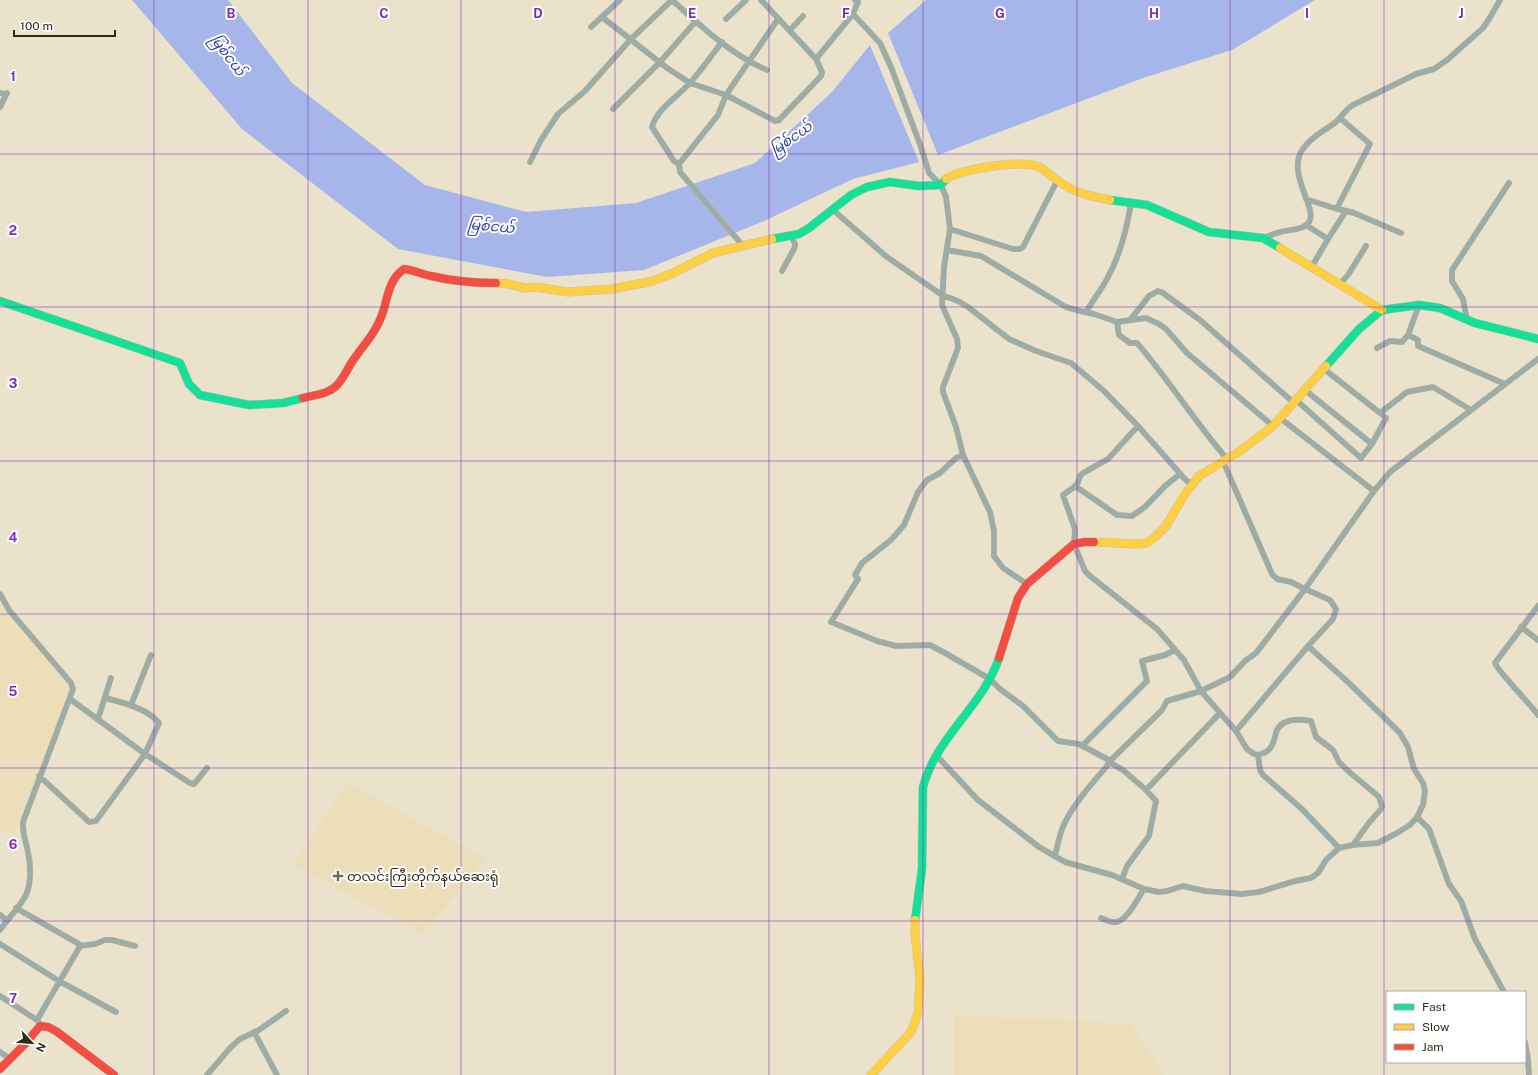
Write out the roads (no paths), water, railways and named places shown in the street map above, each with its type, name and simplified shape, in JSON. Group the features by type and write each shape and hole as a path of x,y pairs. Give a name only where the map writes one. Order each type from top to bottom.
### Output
{"street":[{"path":"591,27 620,0"},
{"path":"530,162 541,140 558,114 585,90 631,40 672,0 722,42 749,62 767,70"},
{"path":"726,19 746,0"},
{"path":"602,17 660,62 690,83 726,95 772,120 777,121 820,76 822,72 816,59 761,0"},
{"path":"816,59 853,14 858,2 855,0"},
{"path":"1306,226 1310,218 1310,210 1298,177 1298,166 1301,153 1318,134 1340,118 1346,109 1416,74 1434,69 1446,60 1483,28 1490,19 1500,0"},
{"path":"853,14 880,43 891,67 921,147 929,173 941,186 946,197 950,229 942,305 957,338 958,348 944,387 944,392 956,427 963,455 990,512 994,531 994,556 1003,568 1027,584"},
{"path":"790,30 803,16"},
{"path":"743,246 680,172 679,164 718,115 726,95 778,19"},
{"path":"613,109 660,62 696,21"},
{"path":"679,164 674,161 652,126 658,115 690,83 722,42"},
{"path":"0,93 7,93 0,107"},
{"path":"1337,208 1342,201 1370,144 1340,118"},
{"path":"941,186 942,183 948,178 957,174 1011,164 1038,167 1066,187 1091,196 1112,201 1147,205 1209,232 1263,238 1382,310"},
{"path":"950,229 1013,250 1020,249 1023,247 1057,181"},
{"path":"0,301 180,363 189,384 200,395 249,406 284,403 326,392 337,385 354,358 375,332 382,315 390,286 397,274 404,269 414,270 429,276 460,282 508,284 525,288 536,287 568,292 589,292 646,284 673,273 713,253 799,234 833,210 851,195 867,187 890,182 919,186 941,186"},
{"path":"1467,320 1463,299 1452,281 1452,270 1509,183"},
{"path":"1306,199 1354,213 1401,233"},
{"path":"1086,312 1108,278 1116,260 1131,203"},
{"path":"833,210 887,257 942,295 958,300 1009,339 1036,351 1071,363 1104,391 1138,426 1188,482 1194,483"},
{"path":"1311,268 1346,211"},
{"path":"1263,238 1280,232 1306,226 1328,239"},
{"path":"782,271 795,247 791,236"},
{"path":"1339,285 1366,246"},
{"path":"947,250 981,256 1066,307 1117,322 1146,318 1154,320 1166,329 1187,353 1273,426"},
{"path":"1130,320 1149,296 1158,291 1163,293 1200,320 1361,458 1372,444 1386,418 1324,369"},
{"path":"1377,348 1390,341 1402,342 1408,335 1419,305"},
{"path":"871,1075 911,1032 918,1013 920,978 915,935 915,915 922,869 923,787 929,765 990,679 998,661 1018,598 1027,584 1074,544 1085,542 1136,544 1147,543 1155,537 1166,526 1185,494 1203,473 1240,451 1273,426 1359,329 1382,310 1419,305 1440,308 1467,320 1538,339"},
{"path":"1117,322 1119,335 1130,343 1137,343 1190,410 1225,460 1272,574 1277,579 1291,582 1330,600 1336,609 1333,619 1308,646 1236,731"},
{"path":"1408,335 1418,340 1418,346 1505,384"},
{"path":"1055,856 1062,829 1076,804 1109,762 1162,710 1167,701 1201,691 1234,674 1245,661 1256,653 1305,589 1374,491 1390,472 1538,359"},
{"path":"1380,413 1407,392 1433,387 1471,410"},
{"path":"1305,390 1372,444"},
{"path":"1280,418 1374,491"},
{"path":"1138,426 1108,459 1080,476 1075,486 1063,495 1075,529 1074,544 1085,571 1150,622 1184,660 1201,691 1236,731 1247,749 1254,754 1258,755 1266,752 1272,746 1279,727 1285,723 1296,720 1311,721 1316,737 1333,750 1339,762 1379,797 1381,801 1381,809 1353,845"},
{"path":"963,455 956,458 940,473 927,480 918,492 904,525 891,540 862,563 855,575 858,579 831,622 877,641 896,646 930,645 990,679 1000,689 1023,706 1058,741 1082,746 1108,759 1109,762 1123,770 1146,790 1156,801 1149,836 1128,866 1122,880"},
{"path":"1075,486 1117,515 1132,516 1145,507 1165,486 1180,474"},
{"path":"0,594 9,610 71,683 73,689 26,813 23,826 30,872 28,890 24,900 16,908 0,930"},
{"path":"1538,606 1498,659 1495,666 1538,715"},
{"path":"1521,627 1538,640"},
{"path":"936,755 978,800 1039,847 1065,862 1112,875 1144,889 1159,892 1168,891 1183,886 1205,891 1232,894 1259,892 1310,878 1318,873 1326,860 1340,848 1353,845 1378,843 1410,825 1417,817 1423,805 1425,791 1423,783 1414,769 1408,747 1400,733 1350,684 1308,646"},
{"path":"1082,746 1147,681 1142,661 1165,655 1175,650"},
{"path":"131,705 151,655"},
{"path":"98,719 111,678"},
{"path":"40,776 85,818 92,822 96,821 145,754 159,723 155,718 131,705 105,698"},
{"path":"70,699 145,754 192,784 207,768"},
{"path":"1146,790 1220,713"},
{"path":"1258,755 1258,764 1263,775 1302,808 1340,848"},
{"path":"1417,817 1430,829 1449,884 1461,901 1471,925 1472,932 1503,991"},
{"path":"1101,918 1112,922 1118,922 1124,919 1144,889"},
{"path":"16,908 77,942 79,946"},
{"path":"0,915 7,920"},
{"path":"79,946 95,944 104,940 112,940 135,946"},
{"path":"0,944 59,981 116,1012"},
{"path":"0,1069 10,1059 38,1023 59,981 79,946"},
{"path":"0,996 38,1023 56,1031 114,1075"},
{"path":"206,1075 240,1039 254,1032 286,1011"},
{"path":"254,1032 277,1075"},
{"path":"1526,1048 1529,1075"},
{"path":"0,1052 10,1059"}],"water":[{"name":"မြစ်ငယ်","path":"132,0 228,0 292,83 425,185 526,212 636,203 755,163 832,92 870,45 919,162 853,179 764,221 644,270 547,277 398,249 242,129"},
{"path":"926,0 1315,0 1232,50 1143,78 938,155 888,33"}],"place":[{"name":"တလင်းကြီးတိုက်နယ်ဆေးရုံ","path":"338,876"}]}
